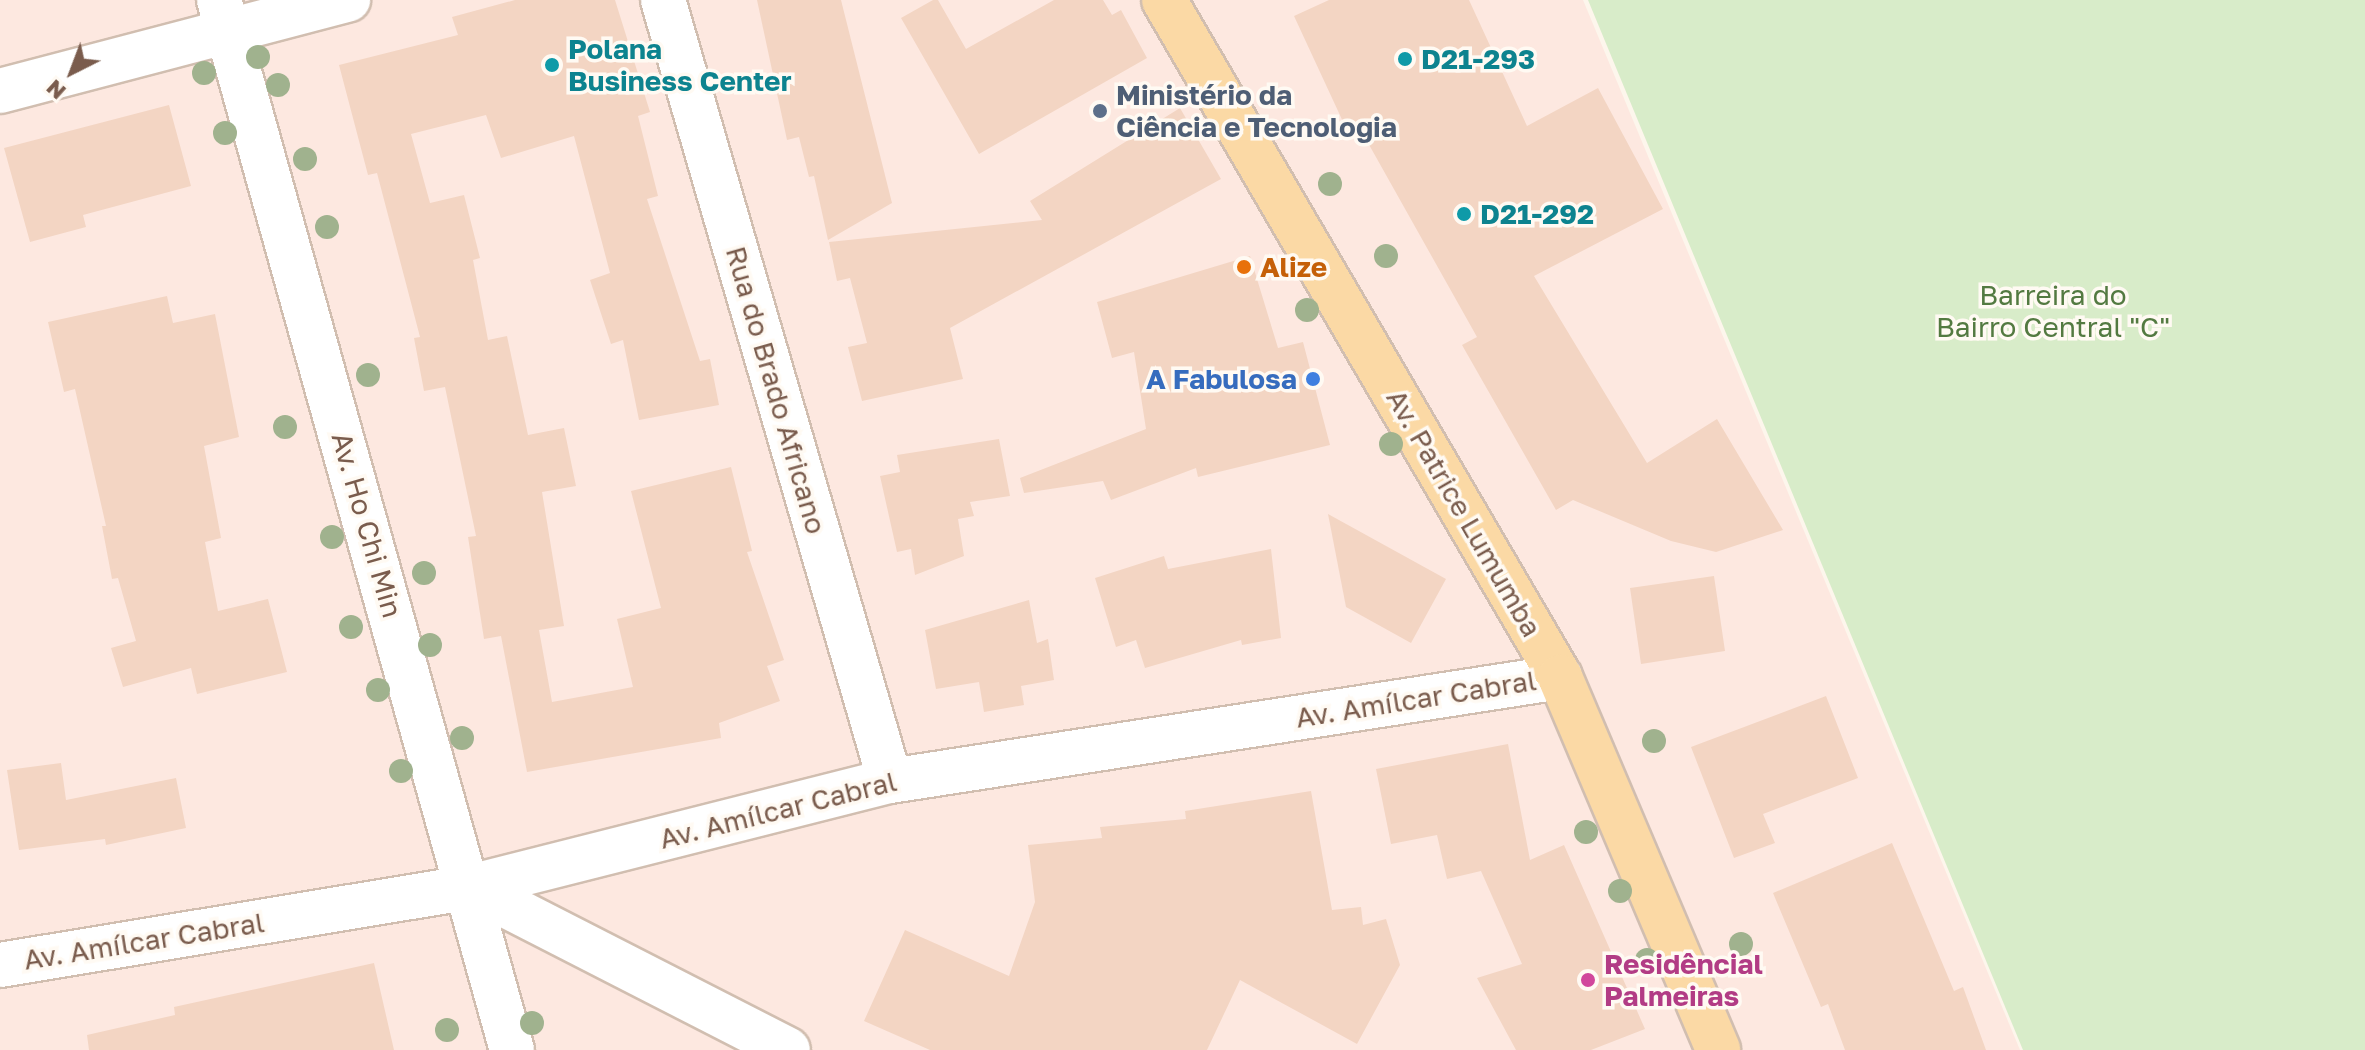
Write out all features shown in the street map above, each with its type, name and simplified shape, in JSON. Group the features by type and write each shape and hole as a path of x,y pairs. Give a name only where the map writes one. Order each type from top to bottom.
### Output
{"main road":[{"name":"Av. Patrice Lumumba","path":"1164,0 1560,677 1718,1050"}],"street":[{"path":"0,91 222,15 348,0"},
{"name":"Rua do Brado Africano","path":"663,0 890,781"},
{"name":"Av. Ho Chi Min","path":"222,15 470,887 512,1050"},
{"name":"Av. Amílcar Cabral","path":"0,965 470,887 890,781 1560,677"},
{"path":"470,887 788,1050"}],"shaded area":[{"path":"0,0 1583,0 2020,1050 0,1050"}],"green space":[{"name":"Barreira do Bairro Central \"C\"","path":"1588,0 2365,0 2365,1050 2023,1050"}],"building":[{"path":"515,0 615,0 650,112 638,116 658,196 647,199 700,361 710,359 719,405 639,420 623,340 611,344 590,280 610,273 574,136 501,158 486,115 411,134 430,203 464,195 480,258 473,260 488,340 507,336 528,435 564,428 576,486 542,492 564,626 539,630 552,702 633,687 617,619 661,608 631,491 731,467 752,551 747,552 784,660 767,666 780,701 719,723 721,738 527,772 501,636 484,639 468,537 476,536 445,387 424,391 414,338 420,337 377,173 368,175 339,65 458,35 452,17"},
{"path":"757,0 841,0 892,203 828,240 814,176 809,177 799,137 787,140"},
{"path":"938,0 966,49 1054,0 1103,0 1112,15 1121,10 1147,58 979,154 901,18"},
{"path":"1329,0 1469,0 1527,126 1598,88 1663,209 1534,276 1647,463 1717,419 1783,530 1716,552 1671,541 1573,500 1556,510 1462,345 1477,337 1363,134 1351,139 1294,16"},
{"path":"169,105 191,186 83,215 86,227 30,242 4,148"},
{"path":"1180,108 1221,179 950,328 963,379 862,401 848,347 867,343 850,278 837,281 829,242 1042,220 1030,201"},
{"path":"1250,256 1278,348 1303,342 1330,445 1198,477 1196,468 1111,500 1103,481 1024,493 1020,478 1146,429 1134,352 1112,358 1097,302"},
{"path":"167,296 173,323 215,314 239,437 204,446 221,538 205,542 218,611 268,599 287,672 197,694 191,668 123,687 111,648 136,641 118,578 112,579 102,526 106,526 75,389 64,392 48,322"},
{"path":"999,439 1010,496 970,502 974,516 958,519 964,556 915,575 911,549 897,552 880,476 900,472 897,455"},
{"path":"1328,514 1446,579 1411,643 1346,607"},
{"path":"1271,549 1281,638 1242,645 1241,640 1145,668 1136,640 1116,647 1095,578 1164,556 1168,569"},
{"path":"1714,576 1725,651 1641,664 1630,588"},
{"path":"1029,600 1037,643 1048,639 1054,680 1021,686 1024,705 984,712 979,682 936,689 925,630"},
{"path":"1826,696 1858,778 1763,814 1775,843 1734,858 1691,747"},
{"path":"1508,744 1530,860 1564,845 1645,1029 1591,1050 1516,1050 1477,978 1522,964 1481,871 1447,879 1437,835 1391,844 1376,769"},
{"path":"61,763 66,800 176,778 186,828 106,845 105,839 19,850 7,770"},
{"path":"1311,791 1332,910 1361,907 1363,925 1386,919 1400,965 1357,1044 1240,980 1207,1050 930,1050 864,1021 905,930 1009,976 1035,902 1028,845 1102,838 1100,827 1186,819 1185,811"},
{"path":"1892,843 1954,991 1963,987 1986,1050 1845,1050 1828,1004 1821,1007 1773,893"},
{"path":"374,963 394,1050 89,1050 87,1035 175,1015 174,1007"}],"place":[{"name":"D21-293","path":"1405,59"},
{"name":"Polana Business Center","path":"552,65"},
{"name":"Ministério da Ciência e Tecnologia","path":"1100,111"},
{"name":"D21-292","path":"1464,214"},
{"name":"Alize","path":"1244,267"},
{"name":"A Fabulosa","path":"1313,379"},
{"name":"Residêncial Palmeiras","path":"1588,980"}]}
